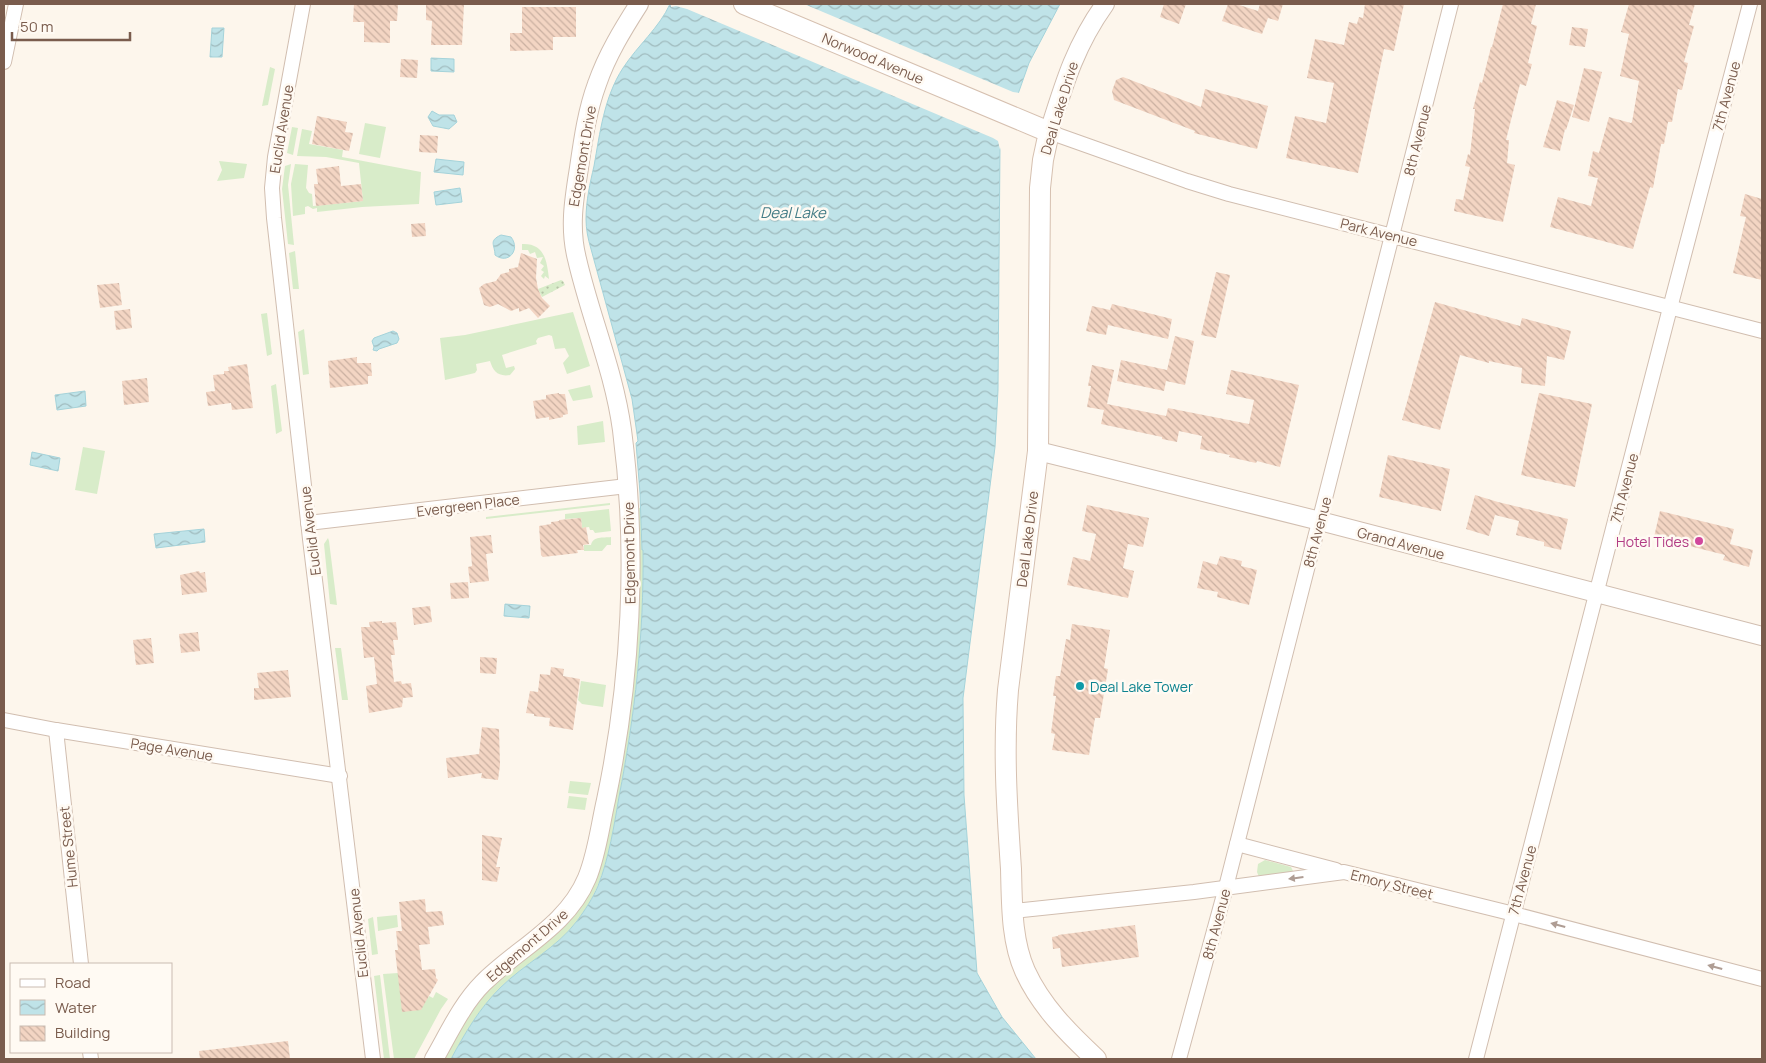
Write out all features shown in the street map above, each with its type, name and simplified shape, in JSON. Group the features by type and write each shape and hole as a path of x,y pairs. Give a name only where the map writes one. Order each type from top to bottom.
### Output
{"main road":[{"name":"Norwood Avenue","path":"744,4 1002,113"},
{"name":"Park Avenue","path":"1002,113 1049,132"},
{"name":"Deal Lake Drive","path":"1049,132 1040,188 1038,451 1008,690 1005,726 1006,778 1013,911 1020,957 1043,1004 1068,1033 1096,1059"}],"street":[{"path":"4,62 16,4"},
{"name":"Euclid Avenue","path":"303,4 275,157 272,188 274,226 373,1059"},
{"name":"Edgemont Drive","path":"434,1059 464,1006 480,986 494,972 558,920 576,899 587,878 611,776 624,677 630,596 627,486 622,429 617,401 577,260 572,223 584,137 596,85 617,39 639,4"},
{"name":"Deal Lake Drive","path":"1049,132 1065,80 1082,39 1105,4"},
{"name":"8th Avenue","path":"1178,1059 1226,887 1451,4"},
{"name":"7th Avenue","path":"1476,1059 1750,4"},
{"name":"Park Avenue","path":"1049,132 1209,188 1762,331"},
{"name":"Grand Avenue","path":"1038,451 1762,636"},
{"name":"Evergreen Place","path":"308,523 627,486"},
{"name":"Page Avenue","path":"4,720 340,776"},
{"name":"Hume Street","path":"56,730 81,963"},
{"path":"1237,844 1344,872"},
{"name":"Emory Street","path":"1013,911 1344,872 1762,979"}],"green space":[{"path":"270,67 275,69 268,105 262,106"},
{"path":"365,123 386,127 380,158 359,154"},
{"path":"292,127 298,128 293,155 287,153"},
{"path":"302,129 312,131 309,144 343,150 342,157 421,172 419,204 317,212 317,208 313,209 308,206 305,207 305,214 293,216 291,184 295,164 308,165 306,188 312,194 313,206 363,201 359,163 326,157 297,156"},
{"path":"219,161 247,164 244,178 217,181 222,170"},
{"path":"291,164 288,185 294,245 288,244 282,189 285,166"},
{"path":"522,244 535,246 540,250 547,265 549,279 545,276 544,279 541,276 544,272 541,270 544,266 540,263 543,257 537,258 535,252 530,254 528,250 522,250"},
{"path":"295,251 299,289 293,289 289,253"},
{"path":"561,280 565,285 542,297 538,289"},
{"path":"573,312 590,366 567,374 563,363 569,356 565,348 555,349 552,336 549,335 538,338 537,344 502,355 506,368 514,366 515,369 510,375 497,373 490,361 476,364 477,370 475,373 445,380 440,338 465,335"},
{"path":"267,313 272,354 267,356 261,314"},
{"path":"304,329 309,374 303,375 298,332"},
{"path":"276,384 282,431 276,434 271,386"},
{"path":"590,385 593,397 573,401 568,390"},
{"path":"603,421 605,442 578,445 577,426"},
{"path":"83,447 105,451 97,494 75,490"},
{"path":"610,503 610,505 486,519 486,517"},
{"path":"637,508 641,508 643,549 640,643 625,766 611,842 602,875 589,904 569,931 500,988 485,1004 451,1059 444,1059 465,1022 483,997 505,975 562,929 586,899 595,880 633,684 639,604"},
{"path":"609,509 611,531 595,533 589,527 582,528 581,518 565,519 565,514"},
{"path":"611,537 611,545 607,545 602,551 584,551 584,545 591,545 596,539"},
{"path":"328,538 337,605 330,604 324,544"},
{"path":"335,648 341,648 348,700 342,700"},
{"path":"581,681 606,685 603,707 582,704 578,700"},
{"path":"570,781 591,783 588,795 568,793"},
{"path":"569,796 587,798 585,810 567,808"},
{"path":"1265,860 1291,867 1293,871 1291,874 1259,877 1257,872 1258,864"},
{"path":"397,915 398,927 378,931 377,917"},
{"path":"373,917 378,954 372,955 368,919"},
{"path":"398,973 428,998 429,996 433,998 436,992 448,999 414,1059 394,1059 383,974"},
{"path":"380,975 390,1059 384,1059 374,976"}],"water":[{"name":"Deal Lake","path":"670,4 1060,4 1029,63 1000,145 998,390 995,447 963,698 964,795 977,973 1002,1017 1036,1059 451,1059 473,1022 492,996 509,979 550,948 577,921 589,904 598,886 611,842 634,705 642,613 643,550 636,443 638,441 632,399 589,242 586,212 588,192 601,128 611,91 623,68 660,21"},
{"path":"212,28 224,28 222,57 210,57"},
{"path":"431,58 454,59 454,72 431,71"},
{"path":"432,111 439,115 454,115 457,122 449,129 433,126 428,117"},
{"path":"436,159 464,162 463,175 434,172"},
{"path":"460,188 462,202 436,205 434,192"},
{"path":"501,235 511,237 515,247 512,255 504,258 495,255 493,244 493,241"},
{"path":"393,331 397,333 399,339 397,343 377,351 373,350 372,341 374,338"},
{"path":"85,391 86,406 57,410 55,395"},
{"path":"32,452 60,458 58,471 30,465"},
{"path":"204,529 205,542 156,548 154,534"},
{"path":"505,604 530,606 529,618 504,616"}],"pier":[{"path":"671,4 804,4 1013,92 1020,93 1022,91 1000,150 998,141 993,138 687,9 676,6 671,7"}],"building":[{"path":"354,4 398,4 397,21 390,21 390,43 364,42 364,22 353,22"},
{"path":"426,4 464,4 462,45 431,45 432,21 426,20"},
{"path":"1164,4 1186,4 1179,24 1160,17"},
{"path":"1228,4 1236,4 1258,11 1260,4 1283,4 1278,21 1268,18 1262,34 1222,21"},
{"path":"1365,4 1404,4 1394,51 1384,49 1358,173 1286,158 1295,116 1326,123 1334,83 1307,78 1315,39 1344,45 1349,22 1357,24 1359,17 1363,18"},
{"path":"1503,4 1536,4 1531,24 1537,26 1528,63 1532,64 1526,86 1520,84 1506,140 1509,140 1507,163 1515,165 1503,222 1454,211 1456,199 1463,200 1470,167 1465,166 1468,154 1470,155 1475,109 1473,109 1480,82 1482,83"},
{"path":"1629,4 1695,4 1689,25 1694,26 1684,62 1688,63 1682,90 1678,89 1672,122 1668,122 1664,144 1661,144 1653,188 1650,187 1633,249 1550,227 1558,197 1591,206 1598,178 1588,176 1593,151 1599,153 1609,117 1632,122 1639,81 1620,76 1629,34 1621,32"},
{"path":"522,7 576,7 576,37 553,37 553,50 510,51 510,33 522,33"},
{"path":"1572,27 1588,29 1585,47 1569,45"},
{"path":"401,59 418,60 417,78 400,77"},
{"path":"1584,68 1602,72 1589,122 1572,117"},
{"path":"1123,77 1201,107 1205,89 1268,106 1257,149 1194,133 1195,131 1114,100 1112,91 1116,80"},
{"path":"1557,100 1574,105 1565,129 1560,151 1543,147"},
{"path":"317,116 347,122 345,132 353,133 349,151 312,144"},
{"path":"420,135 438,136 437,153 419,152"},
{"path":"339,166 341,186 361,184 363,201 316,206 314,184 318,184 316,169"},
{"path":"1745,194 1762,199 1762,280 1733,273 1746,217 1740,216"},
{"path":"425,223 426,236 412,237 411,224"},
{"path":"521,253 537,259 536,278 538,289 542,298 550,306 538,318 529,308 519,312 519,308 511,311 498,304 490,307 484,305 479,288 484,284 496,281 501,274 509,272 509,269 518,267"},
{"path":"1216,272 1230,275 1216,338 1201,335"},
{"path":"119,283 122,305 100,308 97,285"},
{"path":"1435,302 1520,326 1522,318 1571,331 1564,360 1547,356 1545,386 1521,383 1522,368 1489,361 1489,363 1460,355 1440,430 1402,420"},
{"path":"1112,304 1172,319 1168,339 1108,325 1106,335 1086,331 1092,306 1110,310"},
{"path":"130,309 132,328 116,330 114,311"},
{"path":"1175,336 1194,341 1185,385 1166,381 1164,391 1117,381 1121,360 1167,370"},
{"path":"357,357 357,363 371,363 372,376 368,376 368,384 330,388 328,361"},
{"path":"247,364 253,408 232,410 231,403 208,406 206,392 215,391 213,375 224,374 224,371 229,371 228,367"},
{"path":"1092,365 1114,370 1107,404 1166,416 1168,408 1249,424 1254,400 1226,394 1231,370 1299,385 1280,467 1200,449 1202,436 1179,431 1177,442 1101,424 1104,410 1087,407"},
{"path":"147,378 149,402 124,405 122,381"},
{"path":"1539,393 1592,404 1575,487 1521,475"},
{"path":"565,394 568,414 549,420 549,417 536,419 533,401 546,399 546,395"},
{"path":"1388,455 1450,469 1441,511 1379,497"},
{"path":"1475,495 1568,519 1561,550 1544,546 1544,542 1516,535 1519,521 1495,515 1489,536 1466,529"},
{"path":"1087,505 1149,518 1143,547 1128,544 1123,568 1134,571 1128,598 1067,585 1073,557 1090,561 1096,534 1082,531"},
{"name":"Hotel Tides","path":"1660,511 1734,529 1730,544 1753,550 1749,567 1723,560 1725,555 1654,537"},
{"path":"581,518 582,528 586,527 589,544 583,545 584,550 577,550 578,553 543,557 541,555 539,526 551,524 551,522 559,520"},
{"path":"491,535 493,553 486,554 489,581 470,583 468,567 472,566 470,537"},
{"path":"1220,556 1242,561 1241,566 1257,570 1249,605 1217,597 1218,592 1197,588 1203,561 1217,565"},
{"path":"199,571 200,573 205,572 207,592 182,595 180,575"},
{"path":"468,582 469,598 451,599 450,583"},
{"path":"430,606 432,622 414,625 412,608"},
{"path":"382,621 382,623 396,622 398,640 393,640 395,655 391,655 394,682 401,681 402,684 411,683 413,697 403,698 402,707 369,713 366,686 377,684 374,657 364,658 361,627 370,627 369,622"},
{"name":"Deal Lake Tower","path":"1072,624 1110,630 1104,668 1108,669 1100,718 1095,718 1089,755 1052,750 1055,734 1051,733 1056,696 1053,696 1056,676 1060,676 1066,639 1070,640"},
{"path":"198,632 200,651 181,653 179,634"},
{"path":"151,638 154,663 136,665 133,640"},
{"path":"480,657 497,658 496,674 480,673"},
{"path":"551,667 564,669 563,676 580,679 573,730 549,726 550,718 526,713 530,691 538,692 540,674 550,675"},
{"path":"288,670 291,697 254,700 254,688 259,688 257,673"},
{"path":"482,727 499,729 500,765 498,780 481,778 482,773 448,778 446,758 479,754"},
{"path":"482,835 502,838 496,867 500,867 497,882 482,880"},
{"path":"425,899 426,912 442,911 444,925 428,927 430,944 419,945 422,970 435,969 438,980 421,1010 402,1012 395,950 398,950 396,931 402,931 399,902"},
{"path":"1135,925 1139,957 1062,967 1060,948 1053,949 1052,937 1058,935"},
{"path":"288,1041 290,1059 200,1059 199,1051"}],"place":[{"name":"Hotel Tides","path":"1699,541"},
{"name":"Deal Lake Tower","path":"1080,686"}]}
